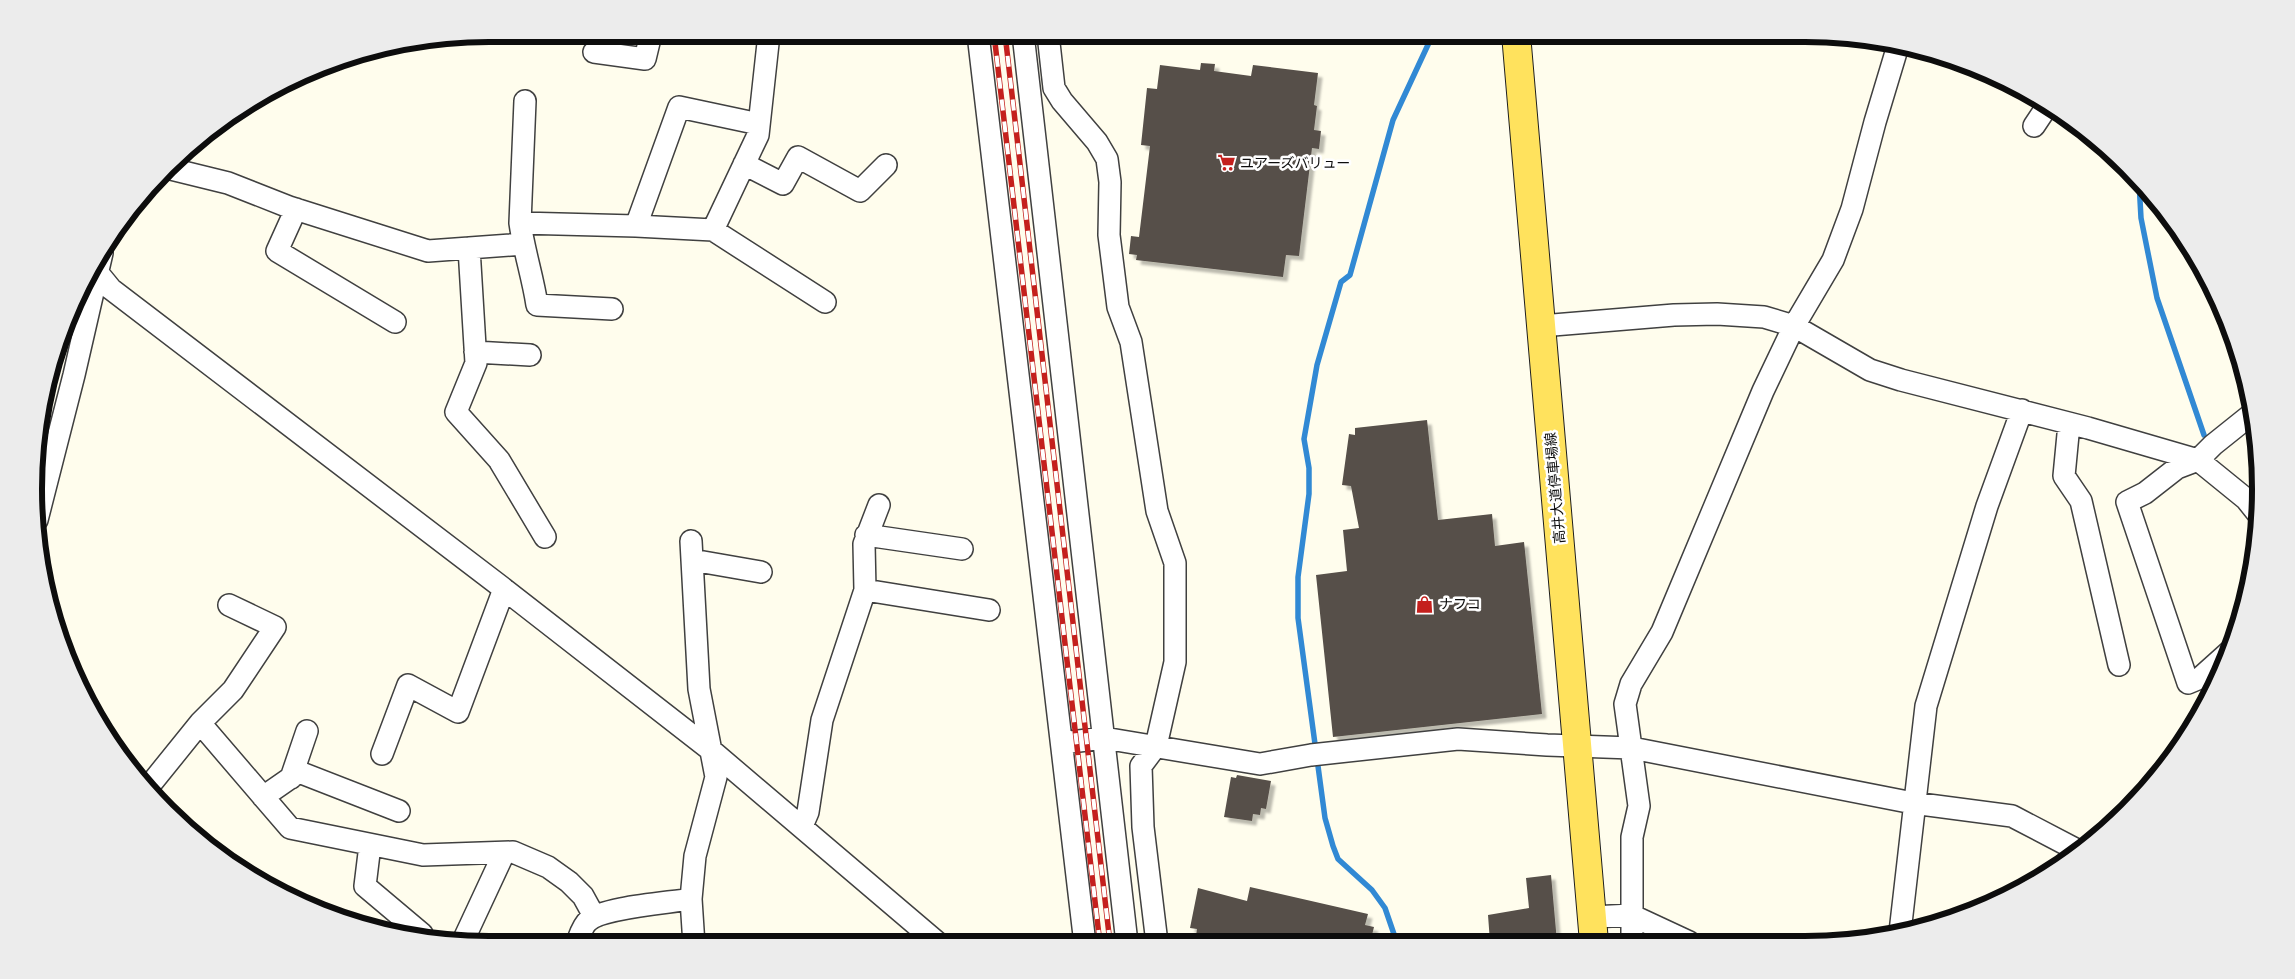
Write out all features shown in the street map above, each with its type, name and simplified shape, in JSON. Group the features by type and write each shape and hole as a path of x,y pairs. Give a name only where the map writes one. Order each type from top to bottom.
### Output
{"main road":[{"name":"高井大道停車場線","path":"1517,42 1593,930"}],"street":[{"path":"594,52 645,59 649,42"},
{"path":"713,230 758,135 768,42"},
{"path":"979,42 1084,936"},
{"path":"1024,42 1125,936"},
{"path":"1049,42 1054,88 1062,101 1097,142 1107,159 1110,182 1109,235 1118,307 1131,342 1157,511 1175,563 1175,662 1156,746 1142,766 1142,827 1157,936"},
{"path":"1632,936 1632,837 1639,806 1625,704 1631,684 1662,632 1763,391 1794,326 1834,260 1852,209 1896,52"},
{"path":"525,102 520,223 537,306 612,309"},
{"path":"636,226 679,107 759,124"},
{"path":"2034,126 2044,111"},
{"path":"744,164 783,184 798,157 860,191 886,165"},
{"path":"176,170 228,182 296,210 428,251 523,244"},
{"path":"296,210 277,251 395,322"},
{"path":"520,223 713,230 826,302"},
{"path":"469,248 476,363 456,412 499,460 545,537"},
{"path":"100,270 111,289 504,589 712,751 930,936"},
{"path":"42,499 74,374 93,285"},
{"path":"1541,326 1674,315 1717,314 1764,317 1794,326 1870,370 1901,380 2022,410 2198,460 2246,499 2252,506"},
{"path":"475,352 530,355"},
{"path":"1901,926 1926,706 1986,506 2022,410"},
{"path":"2217,662 2200,678 2188,683 2127,502 2145,493 2177,468 2198,460 2212,445 2247,417"},
{"path":"2069,424 2064,476 2081,501 2119,665"},
{"path":"802,826 808,812 822,720 865,590 864,544 879,505"},
{"path":"866,535 962,549"},
{"path":"693,936 691,900 695,856 716,777 699,689 691,551 761,572"},
{"path":"382,754 408,685 458,712 504,589"},
{"path":"865,590 988,610"},
{"path":"152,783 200,724 233,690 275,627 229,605"},
{"path":"200,724 290,828 423,854 513,852 555,872 569,882 583,896 594,916"},
{"path":"291,778 307,731"},
{"path":"1062,743 1104,738 1260,764 1317,755 1458,739 1632,748 1914,803 2012,816 2073,848"},
{"path":"263,797 299,772 399,811"},
{"path":"370,845 366,886 418,931"},
{"path":"465,936 504,853"},
{"path":"580,936 586,922 594,916 608,911 691,900"},
{"path":"1593,930 1631,915 1676,936"}],"building":[{"path":"1201,63 1215,64 1214,71 1251,76 1253,65 1318,73 1314,105 1317,106 1314,130 1321,131 1319,149 1312,148 1299,256 1286,255 1283,277 1136,260 1137,255 1129,254 1131,236 1139,237 1150,146 1141,145 1147,88 1157,89 1160,65 1200,70"},
{"path":"1427,420 1438,520 1492,514 1495,546 1524,542 1542,714 1333,737 1316,575 1347,571 1343,530 1359,528 1351,486 1342,485 1349,434 1355,435 1355,428"},
{"path":"1237,775 1271,781 1266,809 1261,808 1260,815 1253,814 1252,821 1224,817 1231,777 1236,778"},
{"path":"1551,875 1556,936 1490,936 1488,915 1529,908 1526,878"},
{"path":"1250,887 1368,914 1365,925 1374,927 1372,936 1196,936 1197,929 1190,928 1198,888 1247,901"}],"waterway":[{"path":"1395,936 1385,908 1372,890 1338,859 1325,818 1298,618 1298,577 1309,494 1309,468 1304,439 1317,365 1341,282 1350,275 1393,120 1429,42"},
{"path":"2140,192 2141,218 2157,298 2204,435"}],"railway":[{"path":"995,42 1099,936"},
{"path":"1006,42 1109,936"}],"place":[{"name":"ユアーズバリュー","path":"1226,163"},
{"name":"ナフコ","path":"1425,604"}]}
